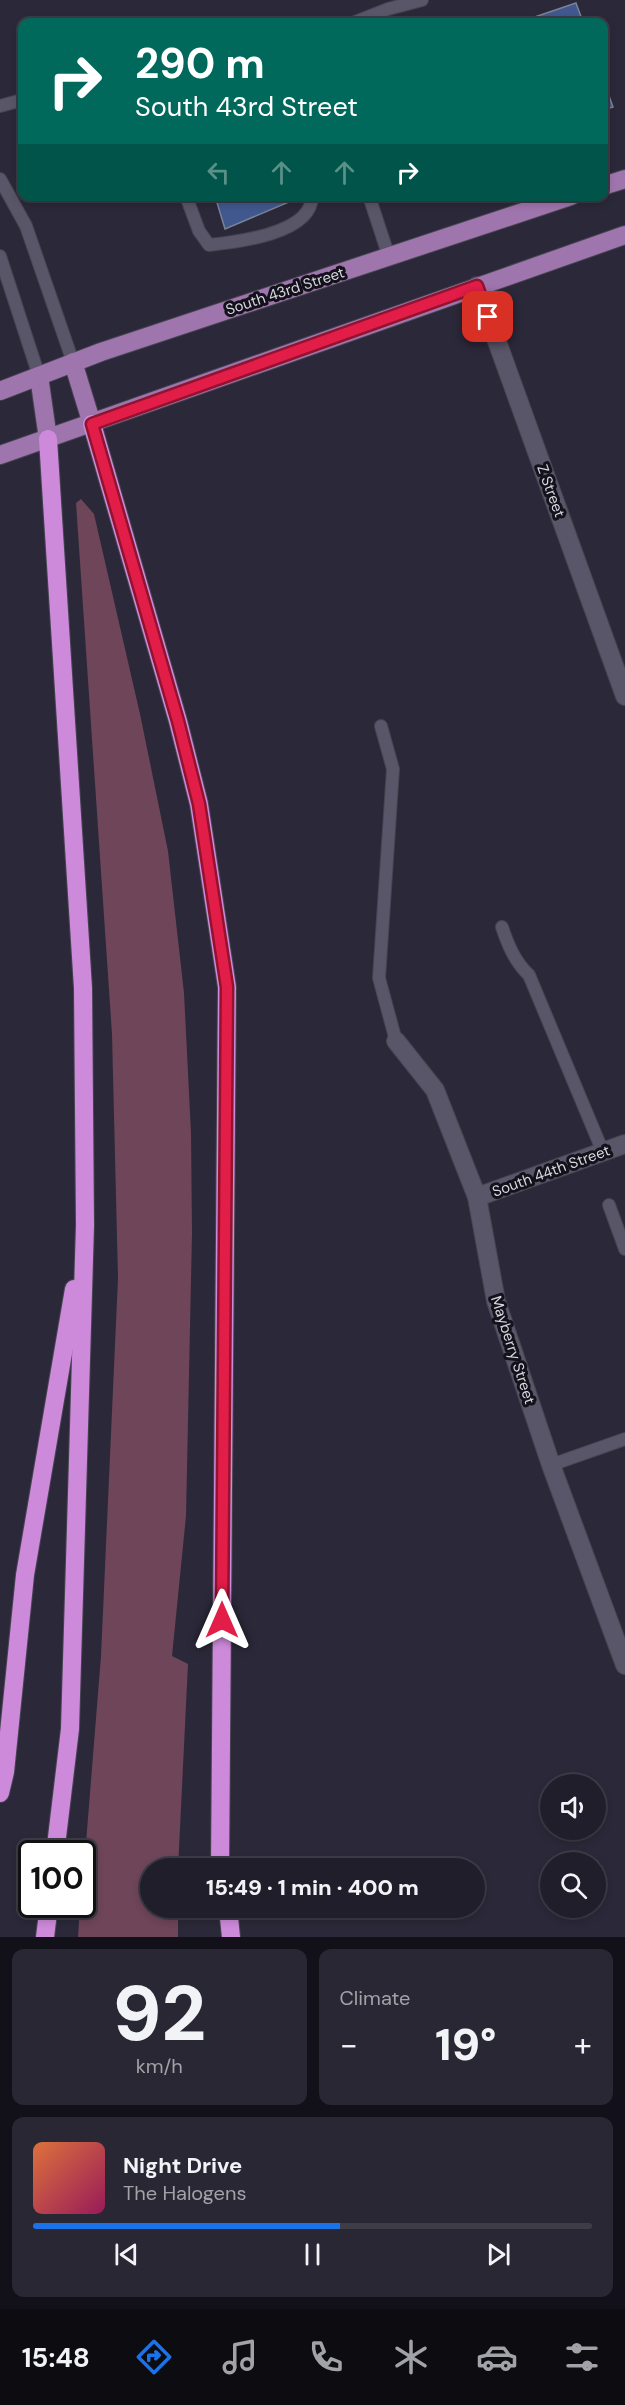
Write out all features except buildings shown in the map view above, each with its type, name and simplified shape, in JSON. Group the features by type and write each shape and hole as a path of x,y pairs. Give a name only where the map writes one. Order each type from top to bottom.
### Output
{"highway":[{"path":"92,424 178,721 199,804 227,987 222,1858"},
{"path":"48,439 84,988 85,1226 70,1729 57,1840"},
{"path":"0,1793 5,1772 25,1575 85,1226"},
{"path":"45,1937 47,1918"},
{"path":"219,1937 220,1918"},
{"path":"229,1918 231,1937"}],"main road":[{"path":"608,184 625,179"},
{"name":"South 43rd Street","path":"0,391 73,362 556,201"},
{"path":"0,455 625,236"},
{"path":"73,362 92,424"},
{"path":"39,376 48,439"}],"street":[{"name":"Z Street","path":"477,286 625,696"},
{"name":"Mayberry Street","path":"396,1041 435,1090 477,1197 496,1301 551,1465 625,1665"},
{"name":"South 44th Street","path":"477,1197 625,1144"}],"lane":[{"path":"365,18 422,0"},
{"path":"0,106 18,101"},
{"path":"0,179 26,226 73,362"},
{"path":"188,201 199,231 209,245 244,241 294,224 307,214 311,201"},
{"path":"371,201 389,257"},
{"path":"0,256 39,376"},
{"path":"381,726 393,769 379,978 396,1041"},
{"path":"501,927 520,967 529,975 603,1152"},
{"path":"609,1205 625,1249"},
{"path":"551,1465 625,1439"}],"shaded area":[{"path":"81,499 94,514 140,714 168,851 184,993 191,1133 192,1233 186,1516 172,1656 188,1664 179,1858 140,1858 140,1918 178,1918 178,1937 78,1937 79,1918 96,1918 96,1840 86,1840 101,1656 118,1278 112,1034 76,503"}],"route":[{"path":"222,1620 227,987 199,804 178,721 92,424 477,286 488,317"}]}
